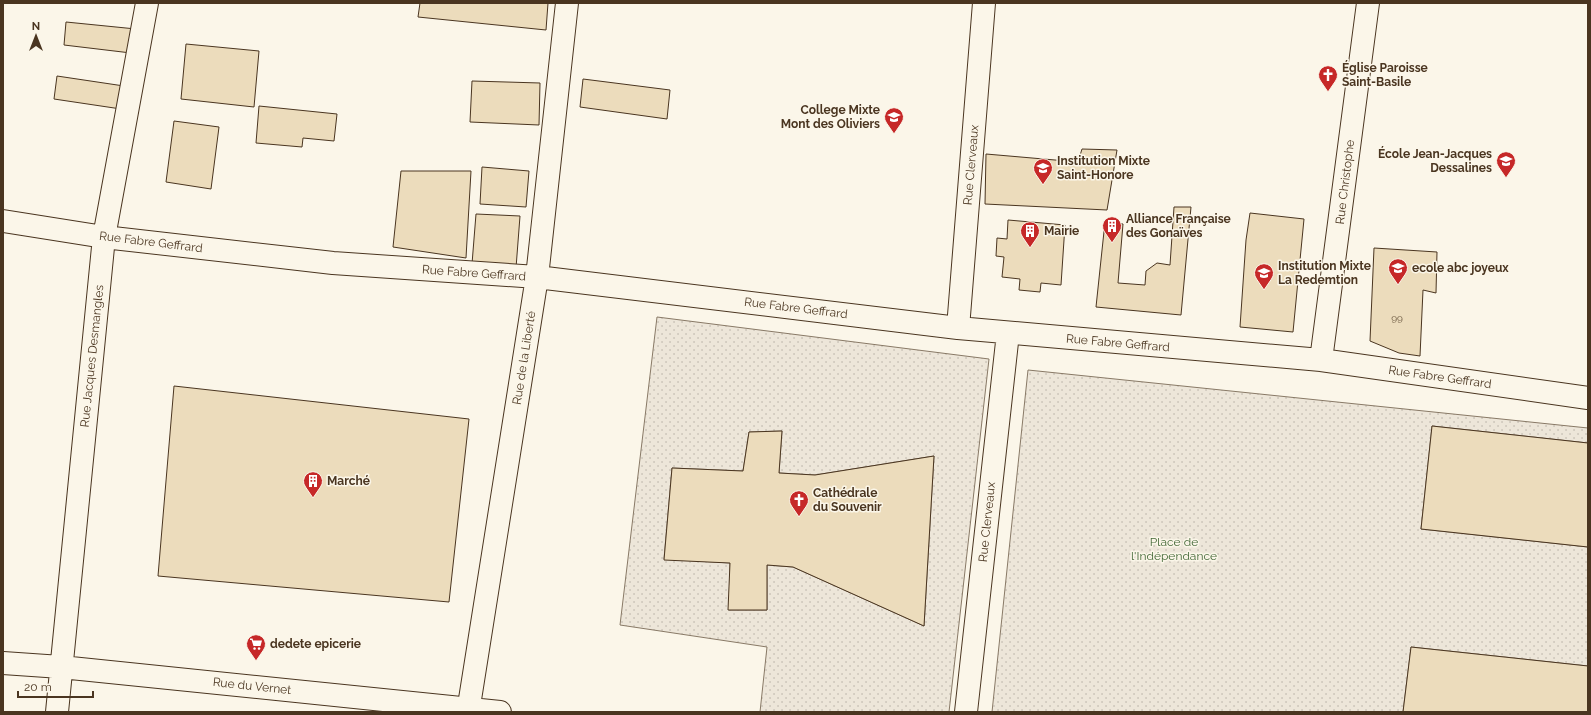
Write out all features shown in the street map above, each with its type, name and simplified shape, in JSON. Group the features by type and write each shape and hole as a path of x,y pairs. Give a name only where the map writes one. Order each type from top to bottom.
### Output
{"street":[{"name":"Rue Jacques Desmangles","path":"57,712 104,237 147,3"},
{"name":"Rue de la Liberté","path":"469,710 537,277 567,3"},
{"name":"Rue Clerveaux","path":"958,328 984,3"},
{"name":"Rue Christophe","path":"1321,360 1368,3"},
{"name":"Rue Fabre Geffrard","path":"3,221 104,237 333,263 537,277 958,328 1321,360 1588,398"},
{"name":"Rue Clerveaux","path":"966,712 1008,333"},
{"name":"Rue du Vernet","path":"3,663 61,667 500,712"}],"green space":[{"path":"657,317 989,359 949,712 760,712 767,647 620,625","holes":["782,431 779,473 815,475 934,456 924,626 793,567 767,565 767,610 729,610 730,563 664,559 672,468 743,471 749,432"]},
{"name":"Place de l'Indépendance","path":"1028,370 1588,428 1588,443 1432,426 1421,529 1588,547 1588,666 1411,647 1403,712 992,712"}],"building":[{"path":"420,3 548,3 546,30 418,17"},
{"path":"66,22 136,29 131,53 64,45"},
{"path":"186,44 259,51 254,107 181,99"},
{"path":"57,76 124,86 121,109 54,99"},
{"path":"583,79 670,90 667,119 580,107"},
{"path":"472,81 540,83 539,125 470,122"},
{"path":"259,106 337,114 334,141 303,138 302,147 256,143"},
{"path":"174,121 219,127 211,189 166,182"},
{"path":"1082,149 1117,150 1107,210 985,204 986,154 1078,162"},
{"path":"482,167 529,171 526,207 480,204"},
{"path":"401,171 471,171 466,258 393,247"},
{"name":"Alliance Française des Gonaïves","path":"1174,207 1191,207 1181,315 1096,307 1105,222 1123,224 1118,283 1145,285 1146,271 1157,263 1170,265"},
{"name":"Institution Mixte La Redemtion","path":"1250,213 1304,219 1293,332 1240,327 1246,240"},
{"path":"476,214 520,216 516,268 472,264"},
{"name":"Mairie","path":"1008,220 1065,225 1061,285 1041,283 1040,292 1019,290 1020,279 1002,277 1004,257 996,256 997,238 1007,239"},
{"name":"ecole abc joyeux","path":"1374,248 1437,252 1436,293 1423,290 1420,356 1399,353 1370,341"},
{"name":"Marché","path":"174,386 469,419 449,602 158,576"},
{"path":"1432,426 1588,443 1588,547 1421,529"},
{"name":"Cathédrale du Souvenir","path":"782,431 779,473 815,475 934,456 924,626 793,567 767,565 767,610 728,610 730,563 664,560 672,468 743,471 749,432"},
{"path":"1411,647 1588,666 1588,712 1403,712"}],"place":[{"name":"Église Paroisse Saint-Basile","path":"1328,92"},
{"name":"College Mixte Mont des Oliviers","path":"894,134"},
{"name":"École Jean-Jacques Dessalines","path":"1506,178"},
{"name":"Institution Mixte Saint-Honore","path":"1043,185"},
{"name":"Alliance Française des Gonaïves","path":"1112,243"},
{"name":"Mairie","path":"1030,248"},
{"name":"ecole abc joyeux","path":"1398,285"},
{"name":"Institution Mixte La Redemtion","path":"1264,290"},
{"name":"Marché","path":"313,498"},
{"name":"Cathédrale du Souvenir","path":"799,517"},
{"name":"dedete epicerie","path":"256,661"}]}
